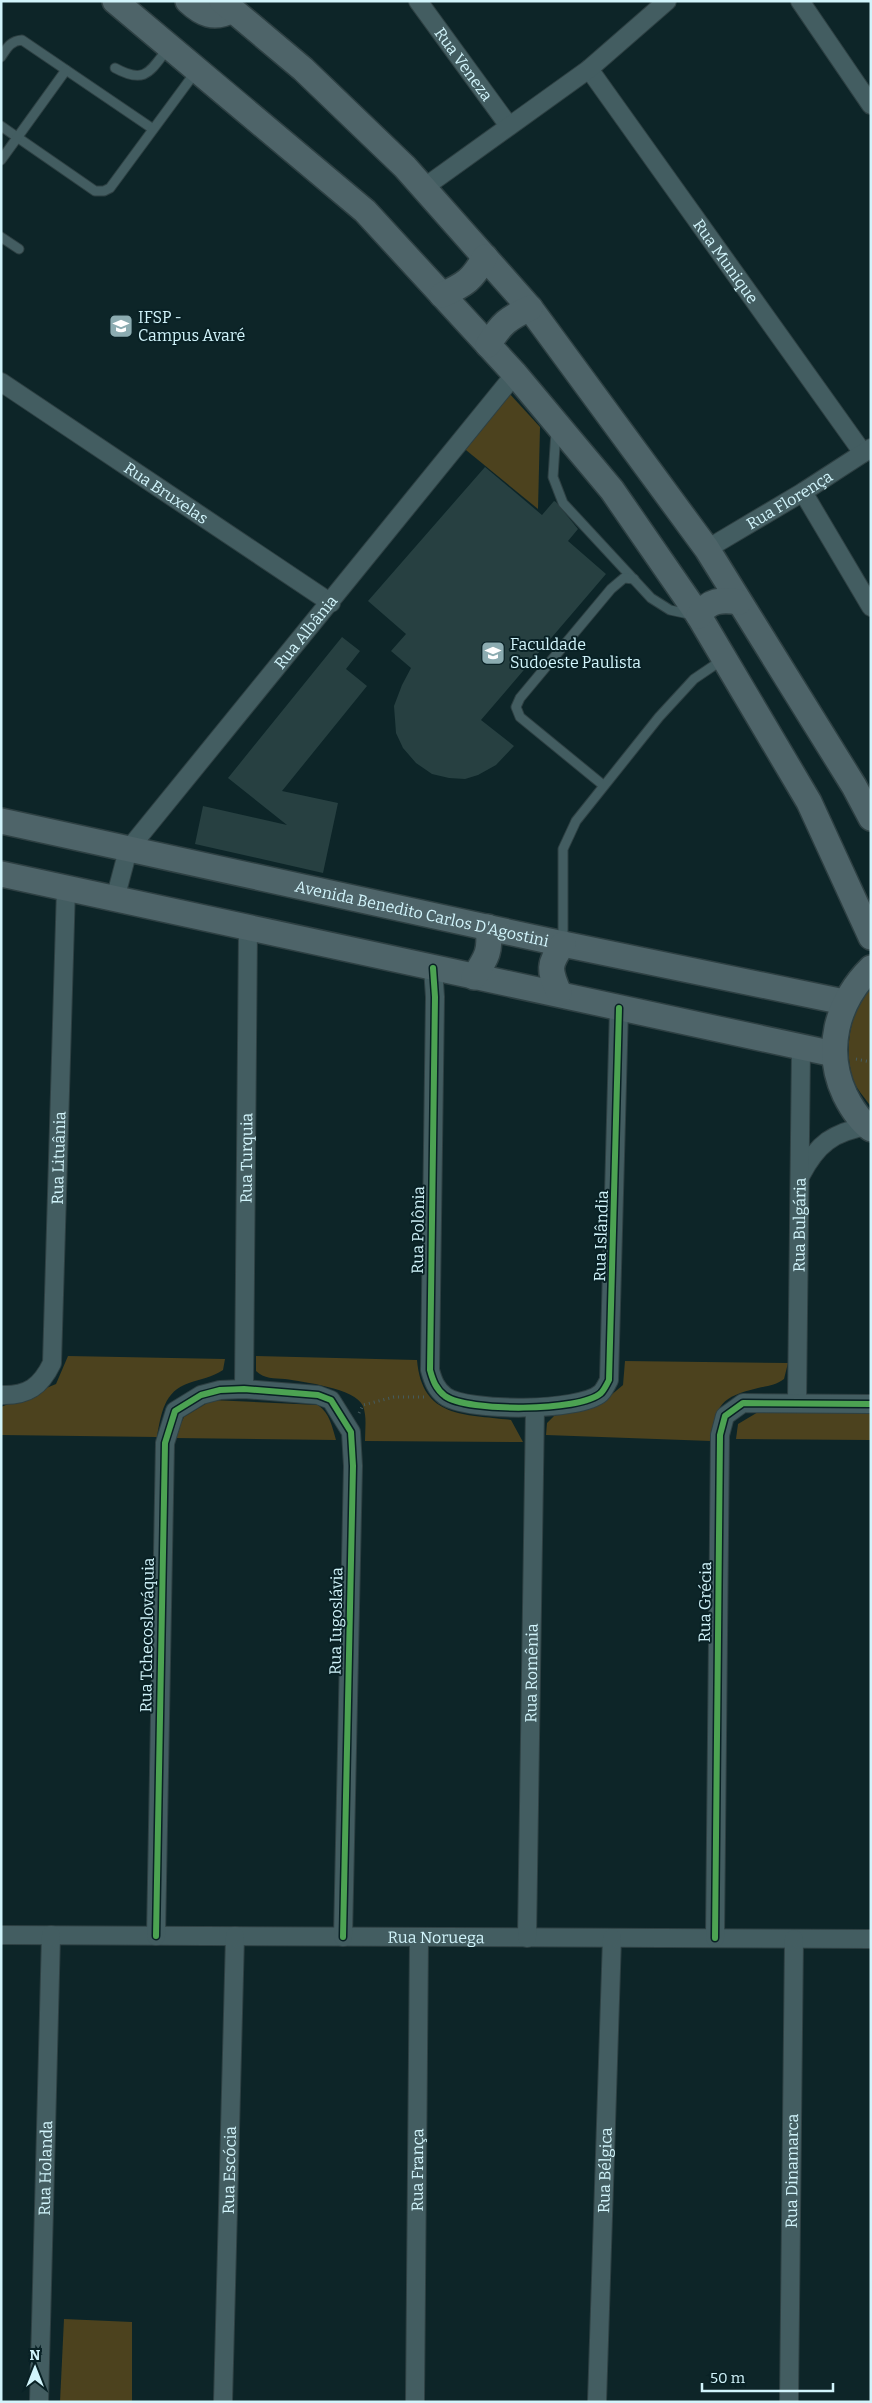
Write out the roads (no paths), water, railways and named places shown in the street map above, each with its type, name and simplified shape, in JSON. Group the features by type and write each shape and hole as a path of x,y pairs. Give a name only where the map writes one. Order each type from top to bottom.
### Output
{"main road":[{"path":"115,1 140,11 170,47 365,211 515,374 612,490 699,616 809,802 871,937"},
{"path":"188,1 206,14 216,17 227,5 303,69 404,167 530,308 707,549 854,786 871,818"},
{"path":"442,295 465,285 473,278 485,257"},
{"path":"488,345 505,322 530,308"},
{"path":"699,616 702,610 713,602 725,600 739,602"},
{"name":"Avenida Benedito Carlos D'Agostini","path":"1,821 563,944 844,1002"},
{"path":"1,874 474,977 559,993 619,1008 834,1054"},
{"path":"474,977 487,958 490,944 488,927"},
{"path":"559,993 550,974 553,958 563,944"},
{"path":"869,1128 850,1105 838,1081 834,1054 836,1027 844,1002 858,981 871,968"}],"street":[{"name":"Rua Veneza","path":"418,1 509,126"},
{"path":"800,1 871,105"},
{"path":"422,189 590,69 658,4"},
{"name":"Rua Munique","path":"590,69 867,451"},
{"name":"Rua Albânia","path":"115,899 128,850 331,603 515,374"},
{"name":"Rua Bruxelas","path":"1,382 331,603"},
{"name":"Rua Florença","path":"707,549 804,492 867,451"},
{"path":"804,492 871,607"},
{"name":"Rua Lituânia","path":"1,1395 14,1396 35,1389 45,1377 52,1363 66,888"},
{"name":"Rua Turquia","path":"244,1389 248,928"},
{"name":"Rua Polônia","path":"433,968 435,996 430,1370 435,1386 446,1397 465,1403 534,1408"},
{"name":"Rua Islândia","path":"534,1408 556,1407 589,1399 601,1393 609,1380 619,1008"},
{"name":"Rua Bulgária","path":"797,1403 801,1048"},
{"path":"800,1178 810,1157 830,1138 848,1130 869,1128"},
{"name":"Rua Iugoslávia","path":"244,1389 318,1395 331,1400 351,1432 352,1476 343,1937"},
{"name":"Rua Tchecoslováquia","path":"156,1936 165,1443 175,1411 201,1395 220,1390 244,1389"},
{"name":"Rua Grécia","path":"715,1938 720,1435 725,1416 743,1403 871,1404"},
{"name":"Rua Romênia","path":"527,1938 534,1408"},
{"name":"Rua Noruega","path":"1,1936 871,1939"},
{"name":"Rua Holanda","path":"38,2402 51,1936"},
{"name":"Rua Escócia","path":"222,2402 235,1936"},
{"name":"Rua França","path":"415,2402 419,1938"},
{"name":"Rua Bélgica","path":"597,2402 612,1938"},
{"name":"Rua Dinamarca","path":"789,2402 794,1939"}],"lane":[{"path":"1,57 10,44 15,40 22,40 152,130"},
{"path":"115,68 131,76 140,76 150,71 170,47"},
{"path":"1,160 66,70"},
{"path":"1,126 95,191 104,191 110,188 197,70"},
{"path":"1,237 19,249"},
{"path":"557,424 552,465 555,486 559,497 651,598 662,606 682,614 699,616"},
{"path":"603,785 520,717 516,707 520,698 611,589 624,578 634,579"},
{"path":"563,944 563,849 576,821 659,717 694,679 724,659"}],"place":[{"name":"IFSP - Campus Avaré","path":"121,326"},
{"name":"Faculdade Sudoeste Paulista","path":"493,653"}]}
